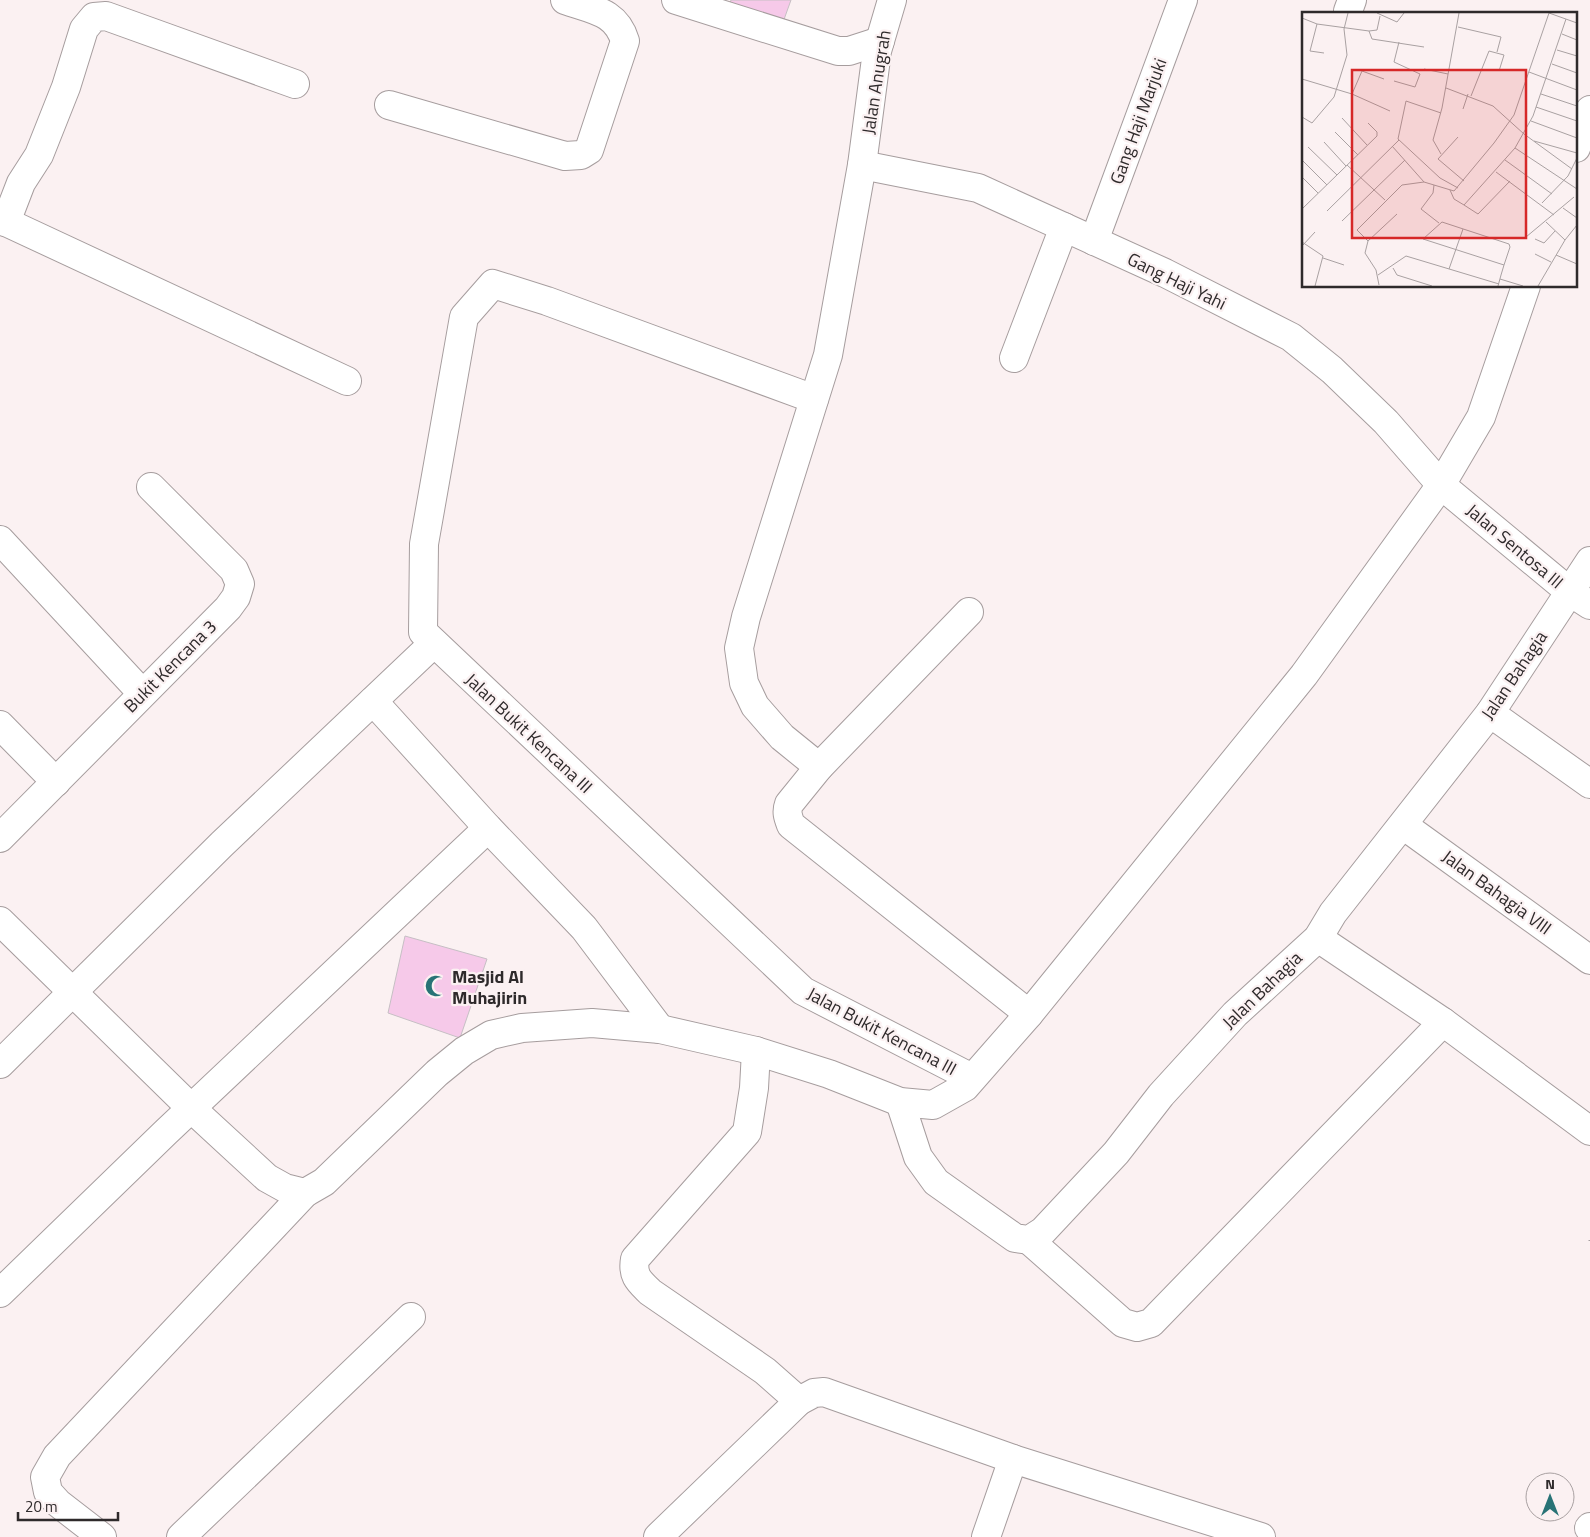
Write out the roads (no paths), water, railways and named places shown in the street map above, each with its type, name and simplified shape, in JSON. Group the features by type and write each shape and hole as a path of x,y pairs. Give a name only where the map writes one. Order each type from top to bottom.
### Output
{"street":[{"path":"389,105 566,156 581,155 589,150 625,41 620,27 610,17 565,0"},
{"path":"676,0 838,51 850,51 880,41"},
{"name":"Jalan Anugrah","path":"819,767 782,737 755,706 744,683 739,648 746,617 828,354 862,165 880,41 892,0"},
{"name":"Gang Haji Marjuki","path":"1094,241 1183,0"},
{"path":"295,84 106,16 94,17 84,29 66,87 39,155 21,184 3,222 347,381"},
{"path":"1578,143 1590,110"},
{"name":"Gang Haji Yahi","path":"862,165 978,188 1165,274 1291,337 1332,370 1386,422 1441,484"},
{"path":"1014,358 1064,227"},
{"name":"Jalan Bukit Kencana III","path":"814,399 547,301 493,284 464,317 424,544 423,632 803,991 972,1078"},
{"path":"102,1537 58,1503 48,1492 45,1477 57,1456 305,1193 324,1182 437,1073 464,1051 491,1035 522,1028 592,1023 660,1029 756,1051 830,1074 900,1102 933,1105 964,1087 1029,1014 1304,675 1441,484 1481,417 1525,288"},
{"name":"Jalan Sentosa III","path":"1441,484 1580,599"},
{"name":"Bukit Kencana 3","path":"0,838 228,608 236,597 240,584 234,570 151,487"},
{"path":"0,540 142,693"},
{"name":"Jalan Bahagia","path":"1029,1240 1043,1231 1116,1153 1161,1095 1235,1014 1318,938 1333,913 1580,599 1590,561"},
{"path":"969,612 819,767 789,804 787,810 791,825 1029,1014"},
{"path":"0,1064 229,837 434,643"},
{"path":"373,701 488,828 584,928 660,1029"},
{"path":"1490,713 1590,784"},
{"path":"0,725 56,782"},
{"name":"Jalan Bahagia VIII","path":"1403,825 1590,960"},
{"path":"0,1293 191,1108 488,828"},
{"path":"0,921 191,1108 267,1178 285,1188 305,1193"},
{"path":"1318,938 1443,1022 1590,1131"},
{"path":"900,1102 918,1157 936,1182 1015,1238 1029,1240 1123,1323 1137,1327 1151,1323 1443,1022"},
{"path":"756,1051 754,1088 747,1132 636,1260 633,1271 637,1280 650,1292 765,1371 800,1401"},
{"path":"181,1537 412,1317"},
{"path":"658,1537 800,1401 814,1393 824,1392 1013,1460 1261,1537"},
{"path":"986,1537 1013,1460"}],"place":[{"name":"Masjid Al Muhajirin","path":"436,986"}]}
